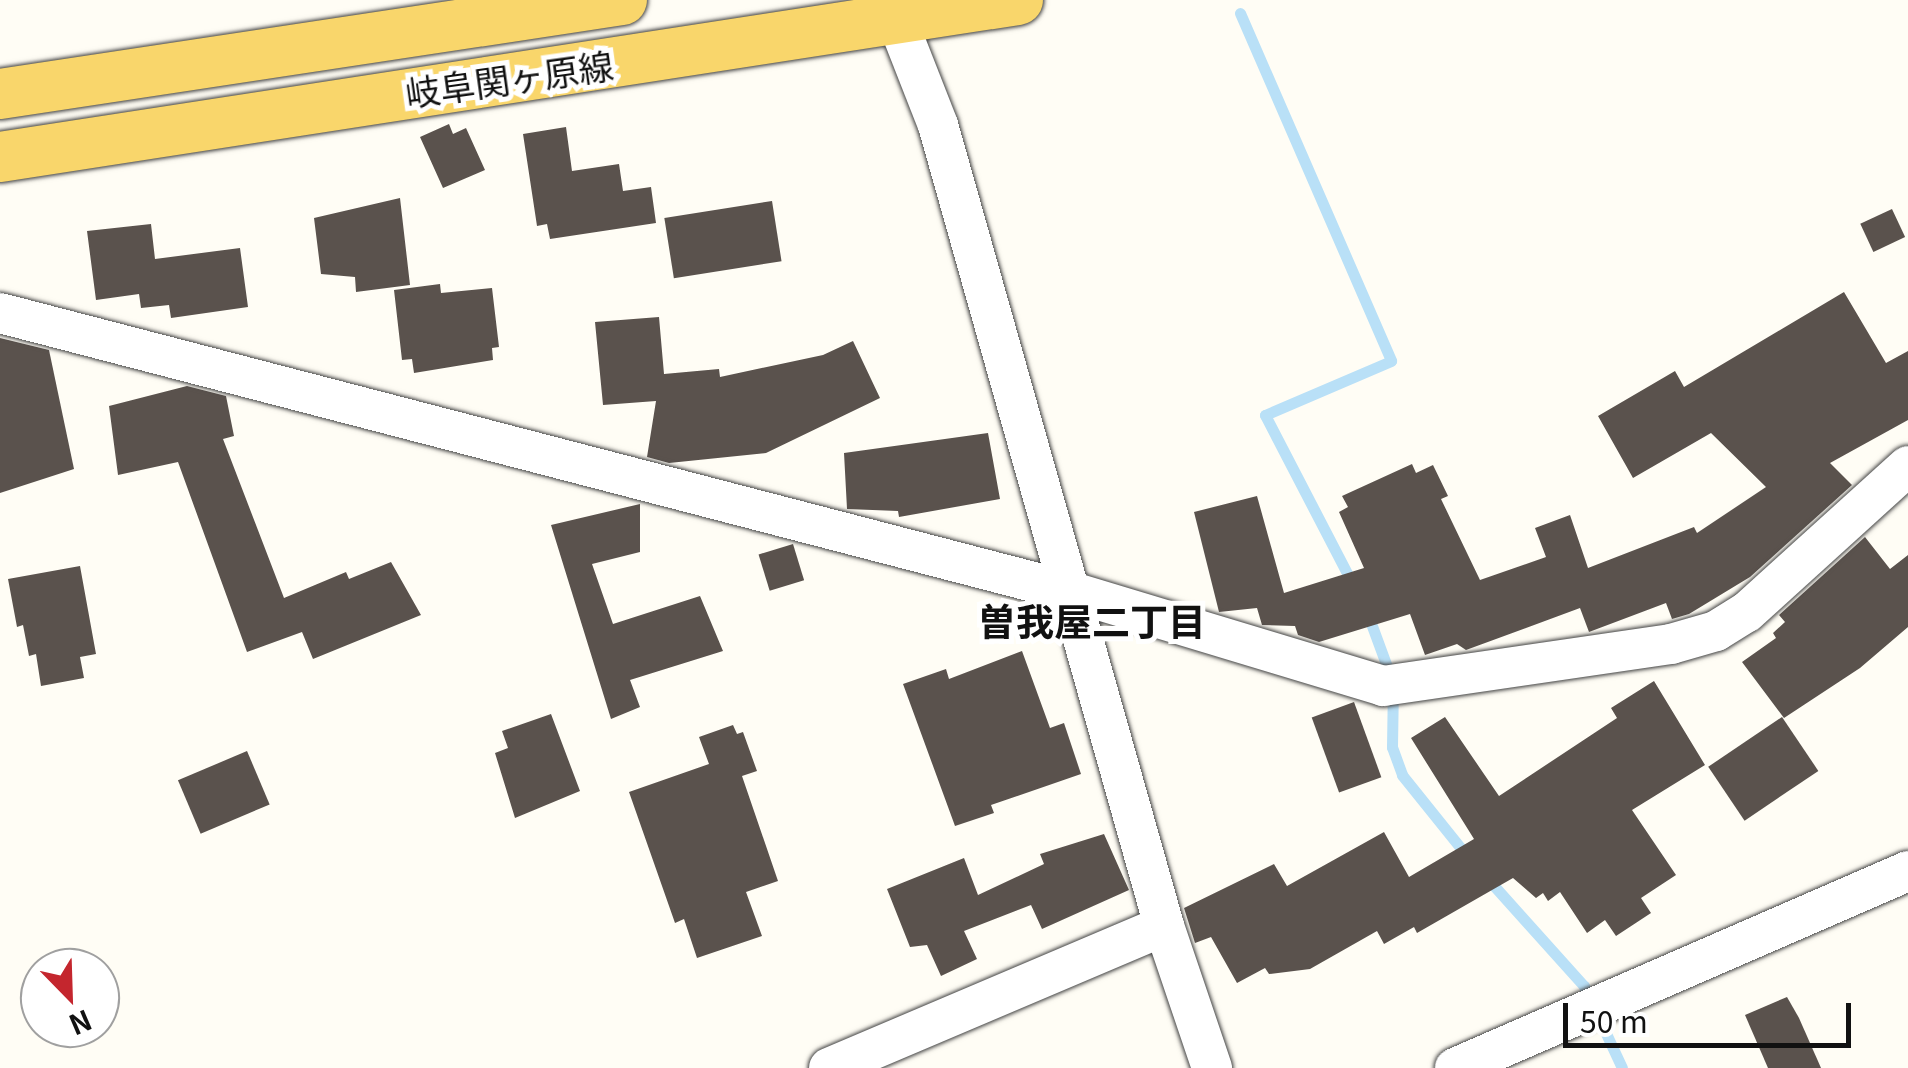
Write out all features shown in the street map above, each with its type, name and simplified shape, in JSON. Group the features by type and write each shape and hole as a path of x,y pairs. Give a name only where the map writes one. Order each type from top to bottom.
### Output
{"main road":[{"name":"岐阜関ヶ原線","path":"0,94 622,0"},
{"name":"岐阜関ヶ原線","path":"0,157 894,10 1018,0"}],"street":[{"path":"894,10 938,125 1164,926 1212,1068"},
{"path":"0,313 1072,592 1383,686 1671,644 1716,631 1747,612 1908,466"},
{"path":"1455,1068 1908,871"},
{"path":"829,1068 1164,926"}],"building":[{"path":"449,124 453,134 466,128 485,170 443,188 420,137"},
{"path":"566,127 572,171 619,164 623,191 651,187 656,223 550,239 547,224 537,226 523,134"},
{"path":"400,198 410,285 356,292 355,277 321,274 314,218"},
{"path":"772,201 782,261 674,278 664,218"},
{"path":"1892,209 1905,237 1873,252 1860,224"},
{"path":"151,224 155,259 240,248 248,307 171,318 169,305 141,308 139,294 96,300 87,231"},
{"path":"440,284 441,293 492,288 499,347 492,348 493,360 414,373 412,359 402,360 394,290"},
{"path":"1844,292 1886,363 1908,351 1908,420 1830,463 1852,485 1750,577 1689,614 1672,619 1666,603 1589,632 1580,608 1466,650 1457,644 1425,655 1410,614 1319,642 1298,635 1295,626 1262,625 1257,608 1219,612 1194,512 1257,496 1284,593 1364,568 1339,512 1348,507 1342,496 1412,464 1416,473 1433,465 1448,496 1441,499 1480,580 1546,557 1535,528 1570,515 1588,568 1694,527 1697,533 1766,487 1711,433 1633,478 1598,416 1675,371 1684,387"},
{"path":"659,317 664,374 719,369 720,377 823,355 853,341 880,398 766,453 669,463 647,457 656,401 603,405 595,322"},
{"path":"0,338 49,350 74,469 0,493"},
{"path":"187,386 226,396 234,436 223,439 284,598 346,572 349,579 391,562 421,615 313,659 302,632 247,652 178,462 118,475 109,406"},
{"path":"988,433 1000,499 899,517 898,511 847,509 844,453"},
{"path":"640,504 640,552 592,564 613,624 700,596 723,651 630,680 640,707 611,719 551,525"},
{"path":"1865,537 1890,569 1908,555 1908,627 1860,668 1784,718 1742,662 1776,638 1773,633 1785,622 1779,615"},
{"path":"793,544 804,580 770,591 759,555"},
{"path":"80,566 96,654 80,657 84,678 41,686 36,654 29,656 23,625 17,627 8,579"},
{"path":"1022,651 1050,728 1064,723 1081,774 991,805 994,813 955,826 903,684 946,669 949,679"},
{"path":"1654,681 1705,765 1632,810 1676,875 1641,898 1651,913 1616,936 1605,920 1587,933 1560,892 1548,901 1543,893 1536,898 1513,878 1417,933 1414,927 1384,944 1377,931 1310,969 1269,974 1265,968 1237,983 1211,937 1195,943 1184,908 1274,864 1287,886 1384,832 1409,877 1474,839 1411,738 1445,717 1499,796 1617,718 1611,708"},
{"path":"1354,702 1381,777 1339,793 1312,717"},
{"path":"551,714 580,791 515,818 495,753 508,748 502,731"},
{"path":"1782,717 1818,771 1745,821 1708,767"},
{"path":"733,725 737,734 743,732 757,771 742,776 778,881 746,892 762,936 697,958 684,919 675,923 629,792 709,764 699,737"},
{"path":"247,751 270,804 201,834 178,780"},
{"path":"1104,834 1129,890 1042,929 1031,905 964,931 977,959 941,976 927,945 910,947 887,889 964,858 978,895 1044,864 1040,854"},
{"path":"1787,997 1821,1068 1768,1068 1745,1015"}],"waterway":[{"path":"1240,13 1391,361 1265,415 1353,585"},
{"path":"1368,615 1393,683 1392,747 1402,775 1468,857"},
{"path":"1487,878 1584,986 1622,1068"}],"district":[{"name":"曽我屋二丁目","path":"1092,620"}]}
